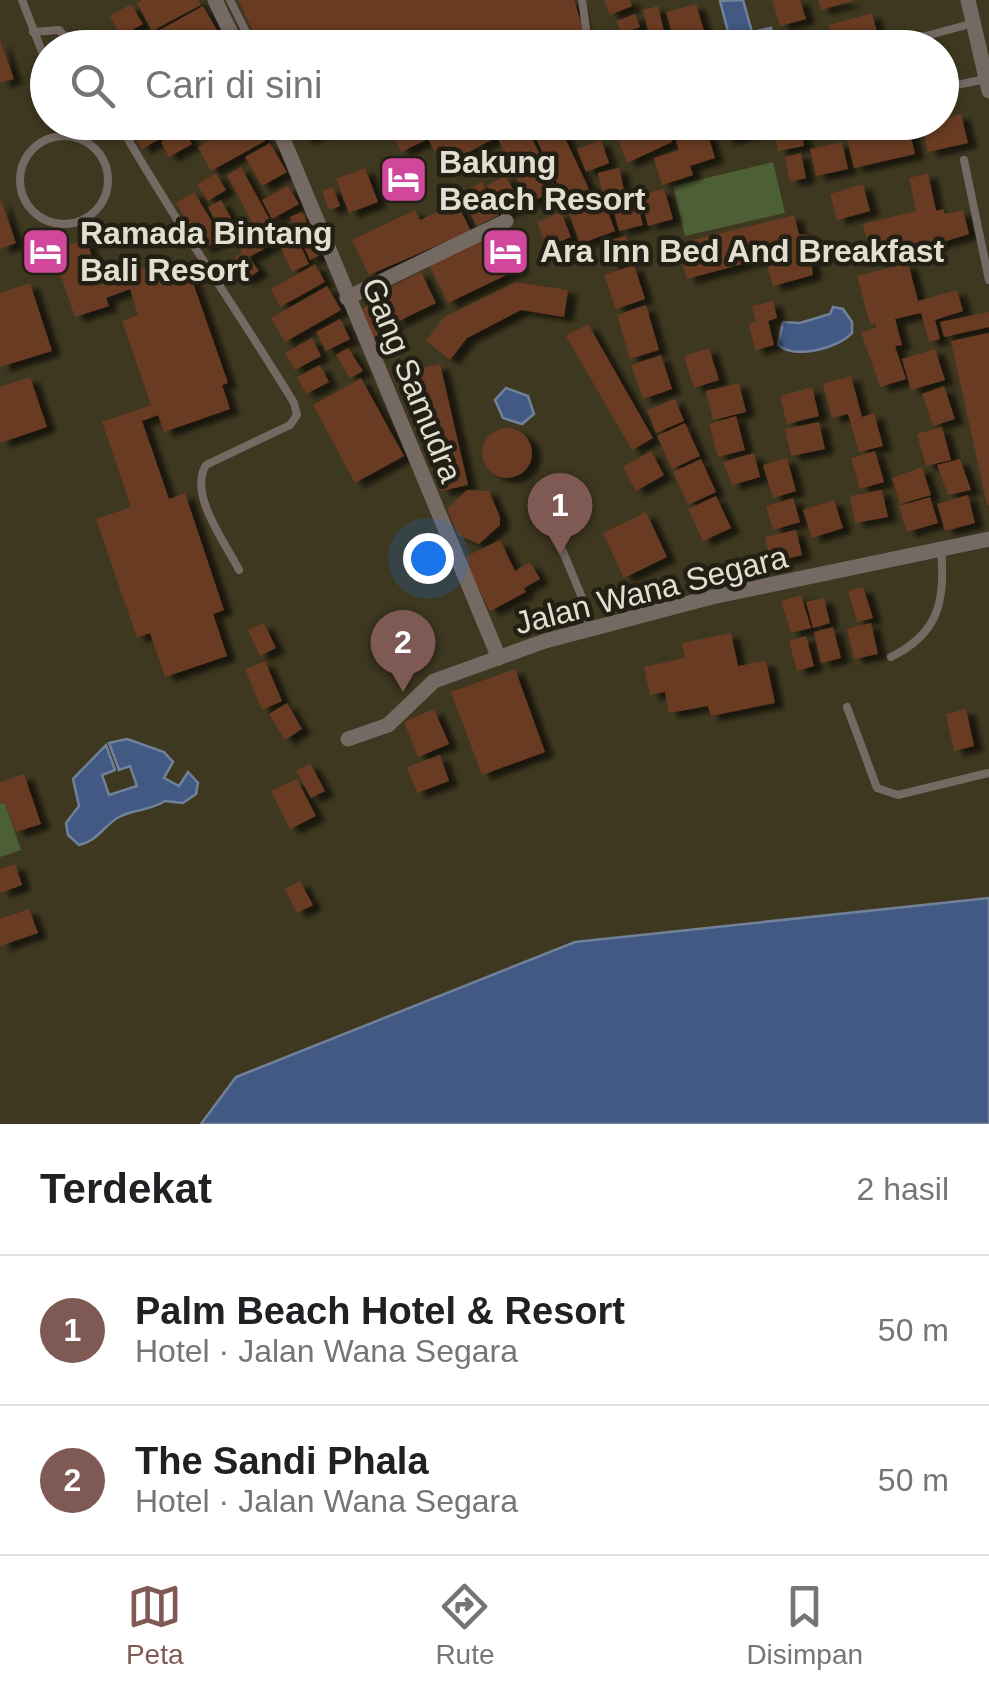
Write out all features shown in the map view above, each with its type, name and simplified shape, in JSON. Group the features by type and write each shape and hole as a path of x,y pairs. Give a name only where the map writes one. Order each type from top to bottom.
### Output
{"street":[{"path":"214,0 229,30"},
{"path":"968,0 988,84"},
{"name":"Gang Samudra","path":"283,140 499,658"},
{"path":"348,298 506,221"},
{"name":"Jalan Wana Segara","path":"348,740 388,725 434,681 589,628 712,597 989,538"}],"lane":[{"path":"22,0 32,30"},
{"path":"230,0 245,30"},
{"path":"582,0 588,30"},
{"path":"946,30 974,22"},
{"path":"959,87 988,84"},
{"path":"55,140 35,146 20,178 29,206 40,217 58,224 92,215 108,185 98,152 76,140"},
{"path":"128,140 167,208 213,270 297,415 290,425 206,465 200,475 201,492 239,570"},
{"path":"964,160 989,280"},
{"path":"561,547 586,607 589,628"},
{"path":"891,657 913,645 935,623 942,593 941,551"},
{"path":"847,707 877,788 883,794 898,796 988,773"}],"green space":[{"path":"773,162 785,213 685,236 673,186"},
{"path":"5,803 21,850 0,857 0,804"}],"water":[{"path":"743,0 751,30 728,30 720,1"},
{"path":"833,307 843,309 852,322 852,333 845,339 805,352 778,345 783,322 800,323 830,314"},
{"path":"506,388 528,396 534,414 522,424 503,418 495,400"},
{"path":"127,739 164,752 173,762 164,778 179,786 188,772 198,783 196,794 183,803 165,801 125,814 79,845 68,835 66,823 79,806 73,779 106,745 115,770 102,775 109,795 137,786 130,766 119,770 109,743"},
{"path":"989,898 989,1124 201,1124 236,1077 575,942"}],"building":[{"path":"198,0 201,5 151,30 137,3"},
{"path":"238,0 574,0 583,30 252,30"},
{"path":"604,0 630,0 632,6 610,15"},
{"path":"772,0 800,0 806,19 780,26"},
{"path":"818,0 853,0 853,1 821,10"},
{"path":"131,4 143,24 132,30 118,30 110,16"},
{"path":"696,4 704,30 671,30 666,12"},
{"path":"203,6 217,30 160,30"},
{"path":"658,6 664,30 648,30 643,10"},
{"path":"872,13 876,30 830,30 829,25"},
{"path":"635,14 640,27 620,30 617,21"},
{"path":"0,40 14,79 0,83"},
{"path":"959,114 968,143 928,152 925,140 959,140"},
{"path":"138,140 158,140 142,149"},
{"path":"190,140 192,144 169,157 161,142"},
{"path":"210,140 265,141 211,171 198,147"},
{"path":"396,140 426,140 401,152"},
{"path":"429,140 491,140 451,162 443,147 435,152"},
{"path":"498,140 533,140 557,190 529,203"},
{"path":"537,140 566,140 589,189 565,200"},
{"path":"601,140 609,163 586,172 577,149"},
{"path":"671,140 672,142 627,163 619,141"},
{"path":"709,140 715,158 690,166 693,175 662,185 654,158 679,150 676,141"},
{"path":"776,140 803,140 804,146 778,151"},
{"path":"847,140 912,140 915,154 854,168"},
{"path":"842,142 848,169 816,176 810,149"},
{"path":"270,143 287,172 262,186 245,157"},
{"path":"801,153 806,178 790,182 785,157"},
{"path":"241,167 270,220 255,228 227,175"},
{"path":"365,168 378,202 349,213 336,179"},
{"path":"619,168 624,190 603,195 598,173"},
{"path":"216,173 226,190 208,201 197,185"},
{"path":"928,173 936,211 943,209 945,214 963,210 969,234 911,252 909,244 870,254 863,224 916,211 909,178"},
{"path":"506,176 521,205 502,215 487,185"},
{"path":"482,182 499,215 477,226 460,194"},
{"path":"863,184 870,211 837,220 830,194"},
{"path":"288,186 299,204 272,219 262,200"},
{"path":"333,187 340,206 329,210 322,191"},
{"path":"664,189 673,219 648,226 640,195"},
{"path":"194,192 222,238 204,249 176,203"},
{"path":"635,194 643,225 619,231 611,200"},
{"path":"0,197 16,243 0,249"},
{"path":"603,198 615,231 580,244 568,210"},
{"path":"221,200 240,234 226,241 208,207"},
{"path":"457,203 471,231 369,275 352,240 415,210 420,220"},
{"path":"302,212 322,254 310,260 290,217"},
{"path":"561,212 571,237 547,247 537,222"},
{"path":"794,215 799,234 808,235 813,275 773,286 765,258 687,279 677,244"},
{"path":"290,223 309,264 292,272 273,231"},
{"path":"501,227 521,268 448,303 428,263"},
{"path":"269,231 275,243 249,257 259,271 244,281 231,261 242,253 238,246"},
{"path":"626,236 633,260 611,266 604,242"},
{"path":"86,239 101,282 158,263 165,283 190,274 228,383 222,385 230,409 164,432 158,415 142,421 169,499 185,493 224,610 213,614 227,656 165,677 150,633 137,638 96,519 131,507 102,422 151,405 122,321 138,315 130,289 106,298 109,306 75,317 52,250"},
{"path":"908,263 918,301 957,290 963,311 935,320 940,339 929,342 921,313 895,319 902,345 895,346 906,379 880,387 861,332 876,328 875,323 870,324 857,276"},
{"path":"315,264 325,282 280,307 271,289"},
{"path":"634,265 645,299 616,309 604,275"},
{"path":"421,272 436,303 397,322 382,291"},
{"path":"516,282 568,290 564,317 521,310 467,338 450,360 426,341 444,317"},
{"path":"30,283 52,351 0,367 0,293"},
{"path":"327,286 341,310 285,342 271,318"},
{"path":"381,299 395,326 369,340 355,313"},
{"path":"773,301 777,318 768,321 774,345 755,350 749,324 756,322 752,306"},
{"path":"646,305 659,350 630,359 617,315"},
{"path":"989,312 989,327 944,337 940,322"},
{"path":"340,319 350,339 326,351 316,332"},
{"path":"588,324 653,438 632,450 566,336"},
{"path":"989,333 989,505 987,505 951,341"},
{"path":"312,338 321,356 295,370 285,353"},
{"path":"348,348 363,371 350,378 336,355"},
{"path":"709,348 719,380 694,388 684,356"},
{"path":"935,349 945,380 911,390 902,359"},
{"path":"661,355 672,389 643,399 631,365"},
{"path":"440,364 468,485 441,491 413,370"},
{"path":"320,365 329,382 306,394 297,377"},
{"path":"851,376 862,417 874,413 883,446 859,452 848,414 832,418 823,384"},
{"path":"30,377 47,427 0,443 0,387"},
{"path":"361,378 404,456 355,483 313,405"},
{"path":"739,383 746,412 713,420 706,391"},
{"path":"944,386 955,419 933,426 922,394"},
{"path":"812,387 819,416 787,424 780,396"},
{"path":"675,399 684,421 656,433 647,410"},
{"path":"736,416 745,450 718,457 709,424"},
{"path":"819,422 825,449 791,456 785,429"},
{"path":"685,423 700,456 672,469 657,436"},
{"path":"942,427 951,460 926,466 917,434"},
{"path":"507,428 525,435 532,453 525,471 507,478 489,471 482,453 489,435"},
{"path":"651,451 664,475 636,491 623,467"},
{"path":"875,451 884,482 860,489 851,458"},
{"path":"754,453 760,477 732,485 723,462"},
{"path":"787,458 796,491 773,498 763,465"},
{"path":"701,459 716,492 688,505 673,472"},
{"path":"960,459 971,490 948,495 937,465"},
{"path":"922,467 931,495 900,504 892,478"},
{"path":"467,490 489,491 500,517 500,525 479,544 458,535 447,509"},
{"path":"882,490 888,517 855,523 850,496"},
{"path":"968,495 975,523 945,531 937,504"},
{"path":"716,496 731,528 703,541 688,509"},
{"path":"930,497 938,523 907,532 899,506"},
{"path":"793,498 800,522 773,530 766,506"},
{"path":"834,500 843,528 812,538 803,510"},
{"path":"646,512 667,557 624,578 603,533"},
{"path":"796,530 802,555 771,563 765,537"},
{"path":"500,540 515,571 530,562 540,579 524,588 526,592 490,611 463,558"},
{"path":"863,587 873,618 857,622 848,591"},
{"path":"801,595 811,628 791,633 781,601"},
{"path":"824,598 830,623 813,628 806,602"},
{"path":"264,623 276,648 260,656 248,630"},
{"path":"871,623 878,654 854,659 847,629"},
{"path":"833,627 841,658 821,663 814,632"},
{"path":"731,633 738,666 766,661 775,703 711,716 708,706 669,713 665,692 650,695 644,667 685,658 682,643"},
{"path":"806,636 814,666 797,671 789,641"},
{"path":"265,661 282,701 262,710 245,669"},
{"path":"515,669 545,752 482,775 451,692"},
{"path":"287,703 302,729 285,740 269,714"},
{"path":"434,709 449,744 418,757 404,722"},
{"path":"966,709 974,746 954,751 946,714"},
{"path":"440,755 449,781 417,793 407,767"},
{"path":"310,763 325,791 311,798 296,771"},
{"path":"24,774 41,824 16,832 5,802 0,804 0,782"},
{"path":"297,779 316,816 290,829 271,791"},
{"path":"15,864 22,885 0,893 0,869"},
{"path":"300,881 313,905 297,913 285,889"},
{"path":"29,909 38,933 0,946 0,919"}],"place":[{"name":"Bakung Beach Resort","path":"404,180"},
{"name":"Ramada Bintang Bali Resort","path":"45,251"},
{"name":"Ara Inn Bed And Breakfast","path":"505,251"},
{"name":"Palm Beach Hotel & Resort","path":"560,555"},
{"name":"The Sandi Phala","path":"403,692"}]}
